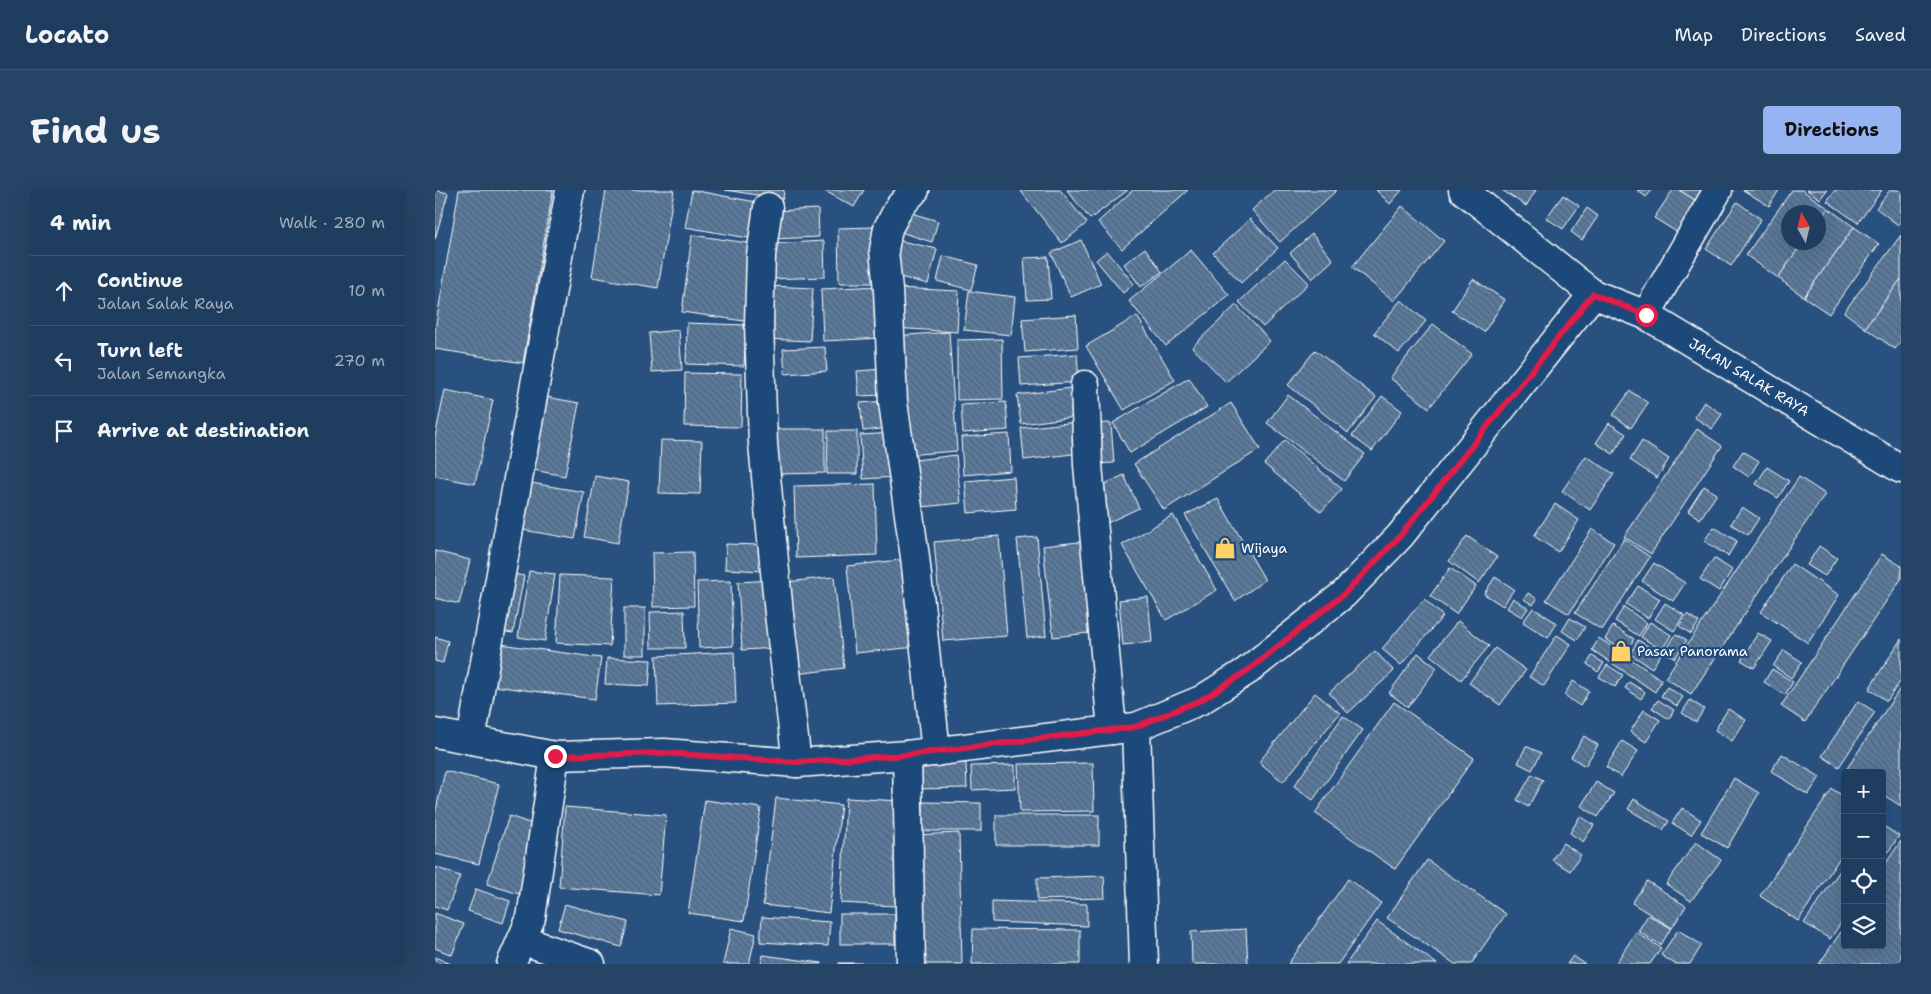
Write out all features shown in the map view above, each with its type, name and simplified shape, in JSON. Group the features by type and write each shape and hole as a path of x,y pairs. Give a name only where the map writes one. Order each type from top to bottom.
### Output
{"street":[{"path":"471,740 570,190"},
{"path":"915,190 900,206 888,228 884,250 889,290 893,402 915,556 936,752"},
{"name":"JALAN SALAK RAYA","path":"1463,190 1593,294 1646,315 1899,462"},
{"path":"1646,315 1718,190"},
{"path":"768,207 761,255 760,304 763,444 779,614 797,762"},
{"path":"435,733 555,756 664,753 797,762 907,755 1124,729 1201,700 1247,671 1344,594 1400,536 1593,294"},
{"path":"1085,385 1088,465 1124,729 1144,964"},
{"path":"907,755 911,964"},
{"path":"555,756 531,918 516,952 591,964"}],"building":[{"path":"435,190 448,193 435,239"},
{"path":"459,190 553,190 523,363 435,349 435,330"},
{"path":"606,190 674,190 658,288 592,277"},
{"path":"692,190 761,203 754,239 685,227"},
{"path":"725,190 784,190 783,199"},
{"path":"823,190 864,190 854,207"},
{"path":"1020,190 1060,190 1087,223 1062,243"},
{"path":"1067,190 1128,190 1090,219"},
{"path":"1133,190 1188,190 1122,249 1098,222"},
{"path":"1274,190 1337,190 1280,242 1252,210"},
{"path":"1376,190 1402,190 1390,204"},
{"path":"1502,190 1536,190 1526,206"},
{"path":"1637,190 1652,190 1646,197"},
{"path":"1673,190 1679,190 1700,203 1680,234 1654,218"},
{"path":"1679,190 1709,190 1700,203"},
{"path":"1743,190 1779,190 1769,206"},
{"path":"1792,190 1802,190 1824,205 1781,205"},
{"path":"1807,190 1827,190 1820,199"},
{"path":"1835,190 1882,190 1858,223 1827,201"},
{"path":"1890,190 1901,190 1901,221 1898,225 1876,208"},
{"path":"1563,195 1579,206 1563,229 1546,218"},
{"path":"1737,202 1761,219 1731,266 1706,249"},
{"path":"1402,206 1444,241 1394,301 1352,267"},
{"path":"1781,206 1781,250 1797,250 1778,278 1746,255"},
{"path":"1587,208 1598,216 1582,240 1571,232"},
{"path":"1828,208 1854,227 1804,297 1778,278 1797,250 1826,250 1826,211"},
{"path":"818,209 819,237 773,239 772,211"},
{"path":"901,210 938,221 932,242 894,230"},
{"path":"1250,219 1278,248 1241,283 1213,253"},
{"path":"875,227 875,283 839,283 838,228"},
{"path":"1854,227 1879,244 1829,314 1804,297"},
{"path":"1312,234 1333,260 1312,279 1290,253"},
{"path":"692,235 755,244 744,321 682,312"},
{"path":"1901,235 1901,279 1865,328 1844,312"},
{"path":"897,240 937,249 928,284 888,274"},
{"path":"1081,240 1101,284 1071,297 1051,253"},
{"path":"824,241 825,277 770,279 769,244"},
{"path":"1145,248 1162,272 1141,287 1124,264"},
{"path":"1191,250 1229,295 1166,346 1129,301"},
{"path":"1107,251 1134,284 1123,293 1096,260"},
{"path":"943,256 978,265 971,290 937,281"},
{"path":"1048,257 1051,299 1027,300 1024,258"},
{"path":"1285,259 1309,283 1263,327 1239,302"},
{"path":"1473,279 1505,300 1484,332 1452,311"},
{"path":"1901,279 1901,341 1895,349 1865,328"},
{"path":"769,286 813,288 810,341 765,339"},
{"path":"880,286 883,338 823,341 821,289"},
{"path":"897,288 959,291 957,332 894,328"},
{"path":"969,291 1015,297 1011,335 964,330"},
{"path":"1401,300 1426,321 1399,353 1374,333"},
{"path":"1236,305 1270,341 1226,382 1192,347"},
{"path":"1076,315 1078,348 1025,352 1022,319"},
{"path":"1137,316 1175,380 1124,410 1086,346"},
{"path":"687,323 746,325 744,366 686,364"},
{"path":"1433,324 1472,354 1429,408 1390,378"},
{"path":"679,330 682,370 652,372 649,333"},
{"path":"949,332 957,451 904,455 895,336"},
{"path":"1002,339 1003,399 957,400 957,340"},
{"path":"825,347 827,371 785,374 783,349"},
{"path":"1315,350 1376,397 1348,433 1288,385"},
{"path":"1077,354 1079,382 1021,386 1019,358"},
{"path":"884,369 885,395 859,396 857,371"},
{"path":"685,373 742,374 741,427 684,426"},
{"path":"1189,378 1207,407 1130,453 1113,423"},
{"path":"1078,387 1082,416 1021,424 1017,395"},
{"path":"445,390 493,400 475,484 435,476 435,437"},
{"path":"1630,391 1648,403 1631,428 1613,415"},
{"path":"1288,395 1365,454 1344,481 1267,423"},
{"path":"541,396 579,403 565,476 528,469"},
{"path":"1382,396 1402,411 1372,451 1352,436"},
{"path":"886,401 889,428 863,431 860,403"},
{"path":"1006,402 1008,430 963,433 961,405"},
{"path":"1704,402 1722,414 1712,429 1694,417"},
{"path":"1231,403 1260,449 1164,510 1134,464"},
{"path":"1077,422 1080,453 1024,460 1021,428"},
{"path":"1111,423 1114,463 1094,464 1091,424"},
{"path":"1609,423 1626,434 1613,454 1596,443"},
{"path":"776,429 825,429 825,473 776,474"},
{"path":"1697,429 1722,446 1651,554 1624,537"},
{"path":"828,431 857,431 857,474 827,474"},
{"path":"894,433 897,477 863,479 860,435"},
{"path":"1009,434 1011,471 963,475 961,437"},
{"path":"661,440 702,441 700,494 659,493"},
{"path":"1285,440 1342,489 1321,512 1264,464"},
{"path":"1642,441 1669,459 1657,478 1630,460"},
{"path":"1743,451 1759,461 1749,477 1733,466"},
{"path":"956,455 961,503 913,508 907,461"},
{"path":"1586,456 1614,474 1590,510 1562,491"},
{"path":"1767,467 1789,481 1778,498 1756,484"},
{"path":"1124,475 1139,508 1107,523 1092,490"},
{"path":"595,476 629,482 618,543 584,537"},
{"path":"1014,477 1016,509 968,513 965,481"},
{"path":"1799,477 1825,494 1691,694 1665,678"},
{"path":"525,482 584,492 575,539 517,529"},
{"path":"875,484 877,555 796,558 794,486"},
{"path":"1704,486 1717,494 1700,519 1688,511"},
{"name":"Wijaya","path":"1218,499 1265,580 1235,601 1185,515"},
{"path":"1555,504 1579,520 1558,552 1534,536"},
{"path":"1742,507 1759,518 1748,535 1731,524"},
{"path":"1173,515 1217,590 1166,620 1122,545"},
{"path":"1714,527 1737,541 1728,556 1704,541"},
{"path":"1592,529 1614,543 1569,614 1546,600"},
{"path":"999,536 1007,636 943,641 934,542"},
{"path":"1467,536 1497,557 1479,583 1449,561"},
{"path":"1037,537 1046,636 1027,638 1017,539"},
{"path":"1624,539 1650,557 1602,630 1575,613"},
{"path":"1087,541 1098,632 1053,637 1043,546"},
{"path":"726,544 763,545 763,571 725,569"},
{"path":"1819,546 1837,558 1825,576 1807,565"},
{"path":"435,551 470,560 459,604 435,598"},
{"path":"693,552 694,606 653,607 652,553"},
{"path":"1882,554 1901,566 1901,579 1805,722 1781,706"},
{"path":"1714,558 1732,570 1719,591 1700,579"},
{"path":"908,559 917,647 855,653 847,566"},
{"path":"1654,563 1685,583 1673,601 1642,581"},
{"path":"1792,564 1839,595 1808,643 1761,612"},
{"path":"1450,568 1476,586 1456,614 1430,596"},
{"path":"529,571 555,574 545,641 518,637"},
{"path":"504,572 524,576 513,633 493,630"},
{"path":"560,575 614,577 610,646 556,643"},
{"path":"834,577 844,668 796,674 786,582"},
{"path":"1495,577 1514,589 1503,606 1484,594"},
{"path":"774,580 778,648 742,650 738,582"},
{"path":"731,581 733,646 699,648 697,582"},
{"path":"1638,586 1660,599 1648,618 1626,604"},
{"path":"1528,593 1537,599 1533,605 1524,599"},
{"path":"1148,597 1152,642 1123,645 1119,600"},
{"path":"1513,598 1528,608 1522,617 1507,608"},
{"path":"1424,599 1443,616 1401,665 1382,649"},
{"path":"1665,603 1684,615 1674,631 1655,619"},
{"path":"1624,607 1647,623 1639,636 1615,621"},
{"path":"624,608 645,608 645,655 624,655"},
{"path":"1533,608 1557,623 1548,638 1523,622"},
{"path":"684,611 685,648 651,648 650,612"},
{"path":"1687,614 1699,622 1691,634 1679,626"},
{"path":"1570,618 1585,627 1577,640 1562,631"},
{"path":"1458,621 1489,646 1461,680 1430,655"},
{"path":"1650,622 1671,635 1662,650 1641,637"},
{"path":"1613,626 1634,639 1626,652 1605,639"},
{"path":"1758,633 1772,641 1754,668 1741,660"},
{"path":"1676,634 1687,640 1675,658 1665,652"},
{"path":"1557,635 1571,644 1544,686 1529,677"},
{"path":"435,637 448,641 443,663 435,661"},
{"path":"1599,638 1662,680 1655,692 1592,650"},
{"path":"1901,639 1901,680 1887,701 1869,689"},
{"path":"1638,640 1661,654 1652,668 1630,654"},
{"path":"500,644 601,658 595,699 494,686"},
{"path":"1495,648 1526,670 1500,705 1469,683"},
{"path":"1784,650 1802,662 1791,678 1773,666"},
{"path":"1375,651 1394,671 1348,713 1329,693"},
{"path":"734,652 736,703 658,706 656,656"},
{"path":"1418,653 1437,668 1408,707 1389,693"},
{"path":"1592,656 1604,663 1598,672 1587,664"},
{"path":"607,658 651,660 649,686 605,684"},
{"path":"1607,665 1623,675 1615,687 1599,677"},
{"path":"1772,669 1793,682 1785,695 1764,682"},
{"path":"1573,681 1589,691 1580,706 1564,695"},
{"path":"1629,682 1645,692 1641,699 1625,688"},
{"path":"1667,687 1683,697 1677,706 1661,696"},
{"path":"1901,687 1901,806 1886,797 1886,769 1847,769"},
{"path":"1315,693 1340,713 1283,782 1259,762"},
{"path":"1658,700 1674,710 1669,719 1652,708"},
{"path":"1690,700 1704,709 1696,722 1682,713"},
{"path":"1858,701 1875,712 1839,767 1822,756"},
{"path":"1394,702 1474,758 1395,869 1315,813"},
{"path":"1728,709 1746,720 1732,741 1715,730"},
{"path":"1644,710 1660,720 1646,742 1630,732"},
{"path":"1343,716 1363,730 1313,800 1294,786"},
{"path":"1584,736 1598,745 1585,766 1571,757"},
{"path":"1622,741 1638,751 1621,777 1606,767"},
{"path":"1526,746 1541,753 1532,770 1518,763"},
{"path":"1782,754 1820,777 1808,795 1771,771"},
{"path":"966,763 967,788 914,789 913,765"},
{"path":"1093,763 1094,811 1020,812 1018,764"},
{"path":"1015,765 1015,788 972,790 971,766"},
{"path":"445,771 499,784 479,864 435,854 435,814"},
{"path":"1532,774 1543,780 1528,807 1517,800"},
{"path":"1734,778 1759,793 1727,848 1701,833"},
{"path":"1596,782 1614,793 1598,817 1581,806"},
{"path":"1832,789 1841,795 1841,856 1798,921 1760,896"},
{"path":"776,798 841,805 829,913 763,905"},
{"path":"846,798 901,801 895,906 841,903"},
{"path":"1634,799 1669,821 1663,830 1628,809"},
{"path":"705,800 761,808 744,921 688,913"},
{"path":"923,802 981,803 981,831 923,831"},
{"path":"565,807 666,815 659,895 559,887"},
{"path":"1682,808 1701,820 1691,835 1672,823"},
{"path":"996,815 1099,815 1099,845 996,845"},
{"path":"509,816 544,828 522,895 487,884"},
{"path":"1580,816 1594,825 1583,842 1570,833"},
{"path":"1886,828 1899,836 1886,855"},
{"path":"959,833 962,964 917,964 913,835"},
{"path":"1901,841 1901,964 1819,964 1841,932 1841,949 1886,949 1886,863"},
{"path":"1696,842 1721,860 1691,901 1666,884"},
{"path":"1563,843 1581,855 1570,871 1552,860"},
{"path":"1427,860 1506,914 1471,964 1455,964 1387,918"},
{"path":"435,867 460,876 447,910 435,906"},
{"path":"1841,869 1841,923 1830,939 1804,923"},
{"path":"1104,876 1105,898 1037,900 1037,878"},
{"path":"1348,879 1381,903 1338,964 1288,964"},
{"path":"1647,881 1686,906 1672,928 1632,903"},
{"path":"476,889 510,901 503,923 468,911"},
{"path":"992,901 1087,904 1087,926 992,922"},
{"path":"565,904 628,922 621,947 558,929"},
{"path":"435,913 464,924 452,955 435,948"},
{"path":"840,914 895,914 895,944 840,944"},
{"path":"1648,915 1671,928 1661,945 1638,931"},
{"path":"762,917 830,922 828,946 760,942"},
{"path":"1377,921 1437,964 1346,964"},
{"path":"731,928 756,934 749,964 723,964"},
{"path":"973,929 1080,930 1080,964 972,964"},
{"path":"1246,929 1248,964 1192,964 1191,932"},
{"path":"1678,930 1702,945 1690,964 1675,964 1661,955"},
{"path":"1636,932 1661,948 1650,964 1616,963"},
{"path":"763,955 822,963 822,964 761,964"},
{"path":"1573,956 1585,964 1567,964"},
{"path":"435,957 451,964 435,964"},
{"path":"891,963 891,964 839,964"}],"place":[{"name":"Wijaya","path":"1225,548"},
{"name":"Pasar Panorama","path":"1621,651"}],"route":[{"path":"555,756 664,753 797,762 907,755 1135,727 1201,700 1247,671 1344,594 1400,536 1593,294 1646,315"}]}
